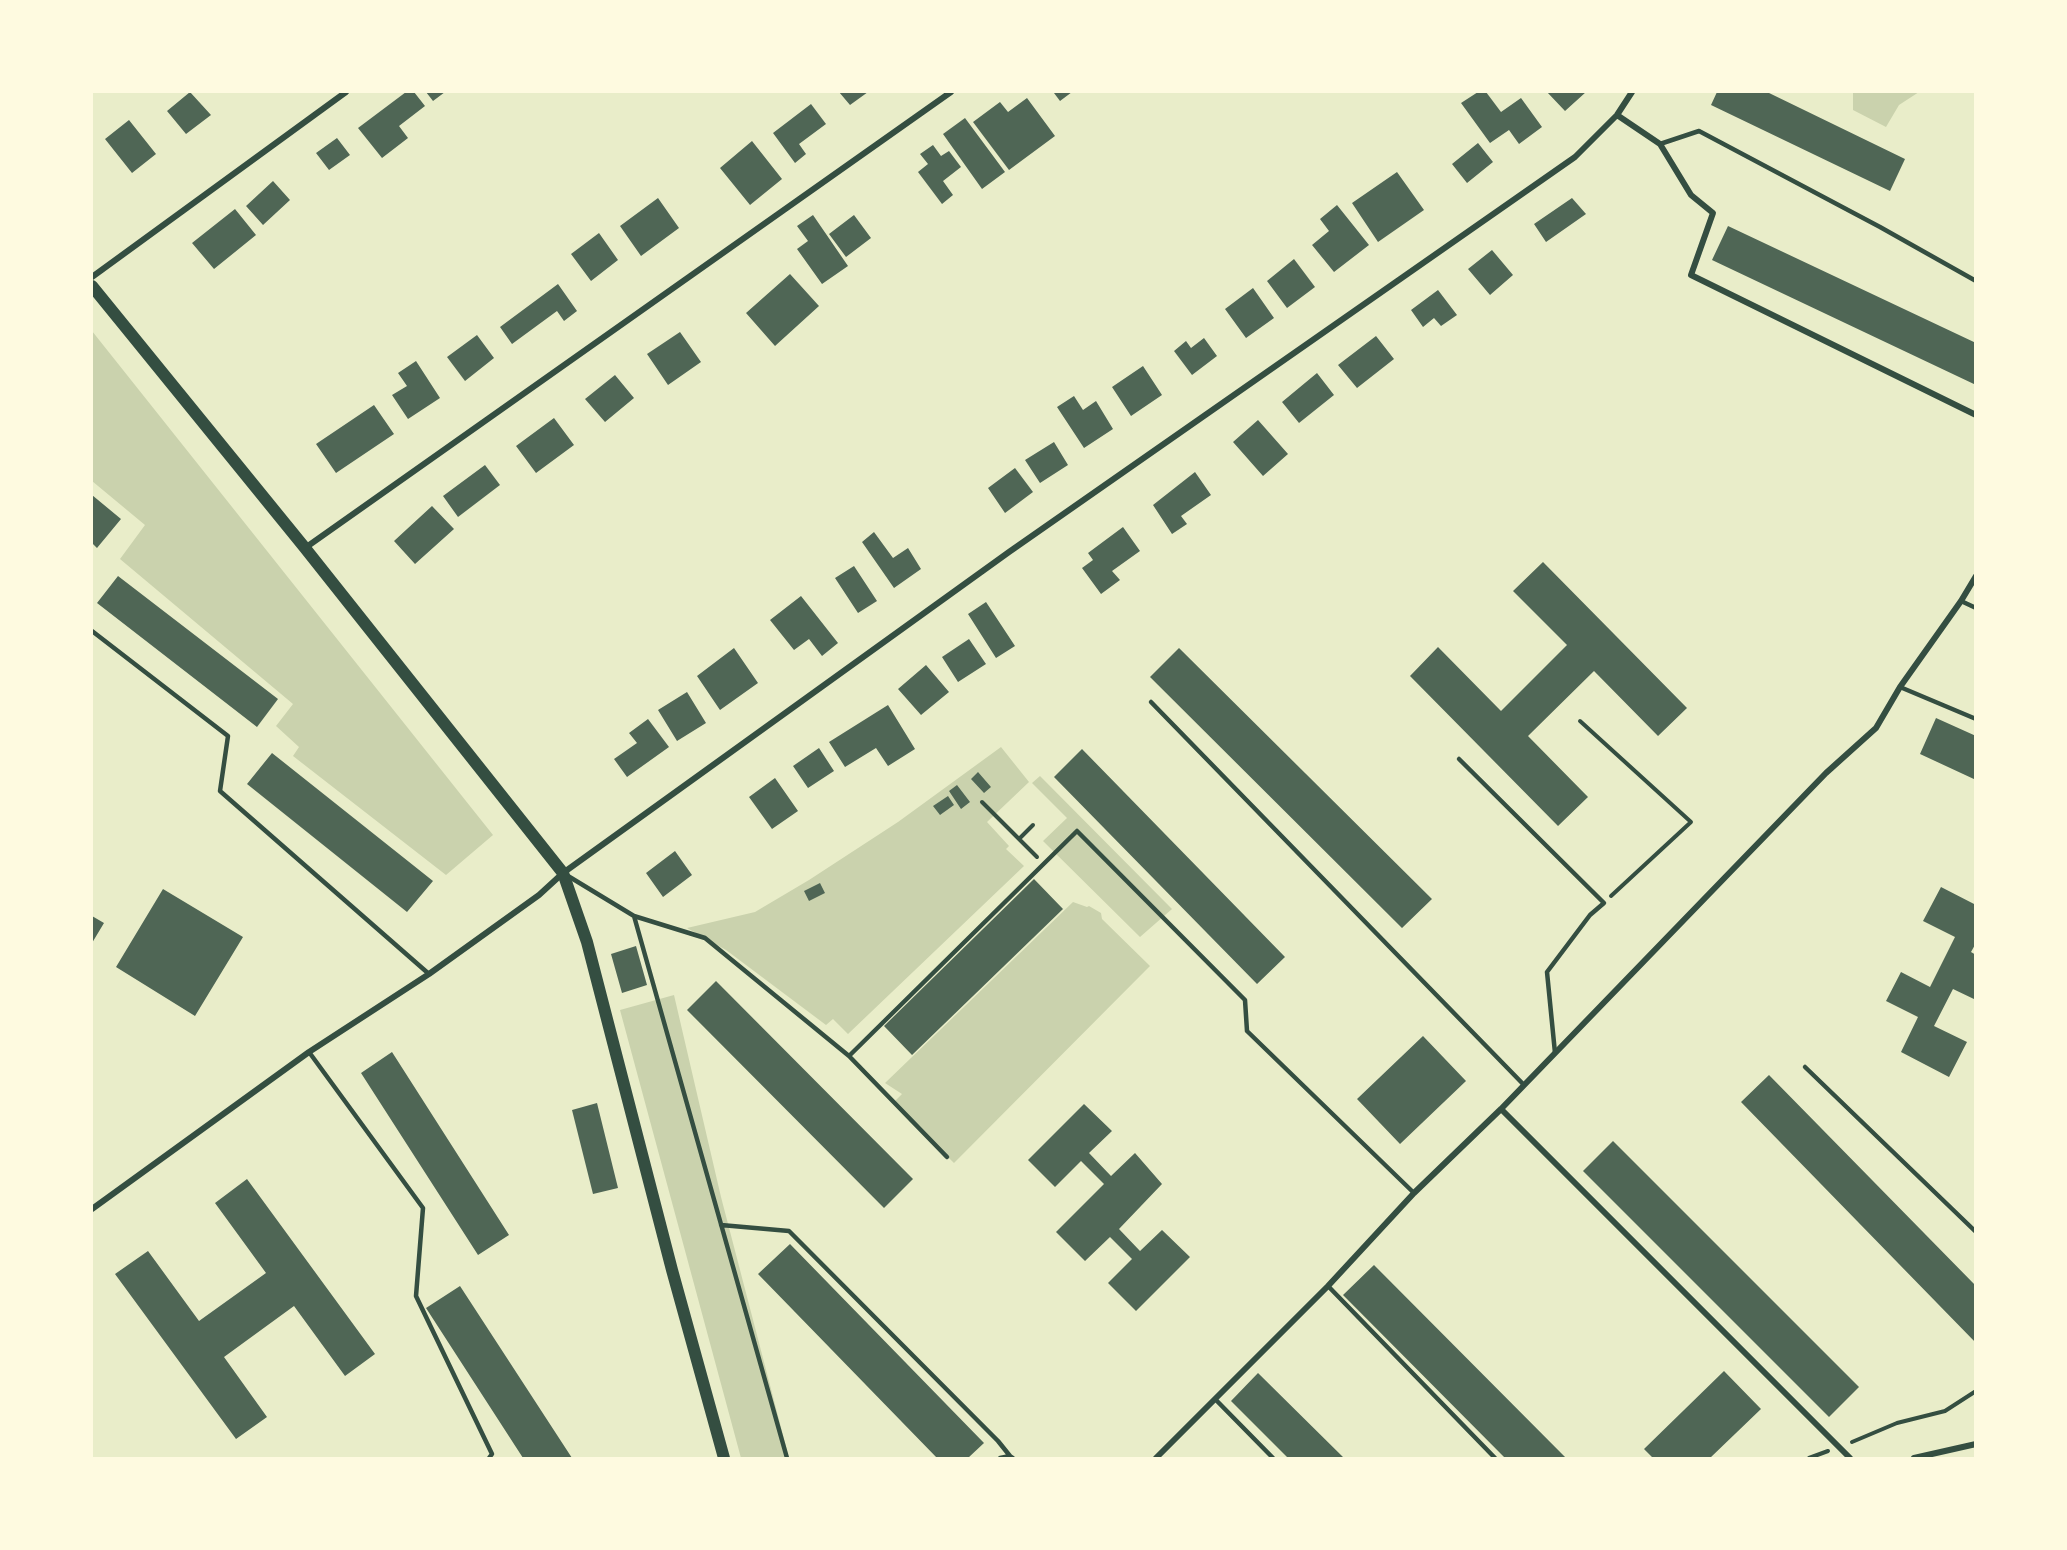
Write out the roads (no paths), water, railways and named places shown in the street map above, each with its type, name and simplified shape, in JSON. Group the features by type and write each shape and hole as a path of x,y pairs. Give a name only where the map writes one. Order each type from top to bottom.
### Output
{"main road":[{"path":"92,286 305,548 563,873 587,942 669,1258 724,1458"}],"street":[{"path":"92,278 346,92"},
{"path":"305,548 951,92"},
{"path":"92,1209 309,1052 429,974 539,895 563,873 1009,552 1575,157 1617,115 1632,92"},
{"path":"1617,115 1660,144 1690,195 1713,213 1691,275 1976,415"},
{"path":"1156,1458 1328,1286 1414,1193 1501,1109 1826,773 1876,728 1900,687 1976,576"},
{"path":"1501,1109 1850,1458"},
{"path":"1914,1458 1976,1444"}],"lane":[{"path":"1660,144 1699,131 1880,226 1976,281"},
{"path":"1961,601 1976,608"},
{"path":"92,631 228,736 220,792 429,974"},
{"path":"1900,687 1976,719"},
{"path":"1151,702 1524,1085"},
{"path":"1459,759 1604,903 1590,915 1547,972 1555,1053"},
{"path":"849,1056 1077,831 1245,999 1247,1031 1414,1193"},
{"path":"563,873 634,916 705,938 849,1056 947,1156"},
{"path":"634,916 787,1458"},
{"path":"309,1052 423,1208 416,1296 492,1454 489,1458"},
{"path":"1805,1067 1976,1232"},
{"path":"721,1225 789,1231 998,1441 1011,1457"},
{"path":"1328,1286 1495,1458"},
{"path":"1216,1400 1273,1458"},
{"path":"1000,1458 1011,1457"}]}
